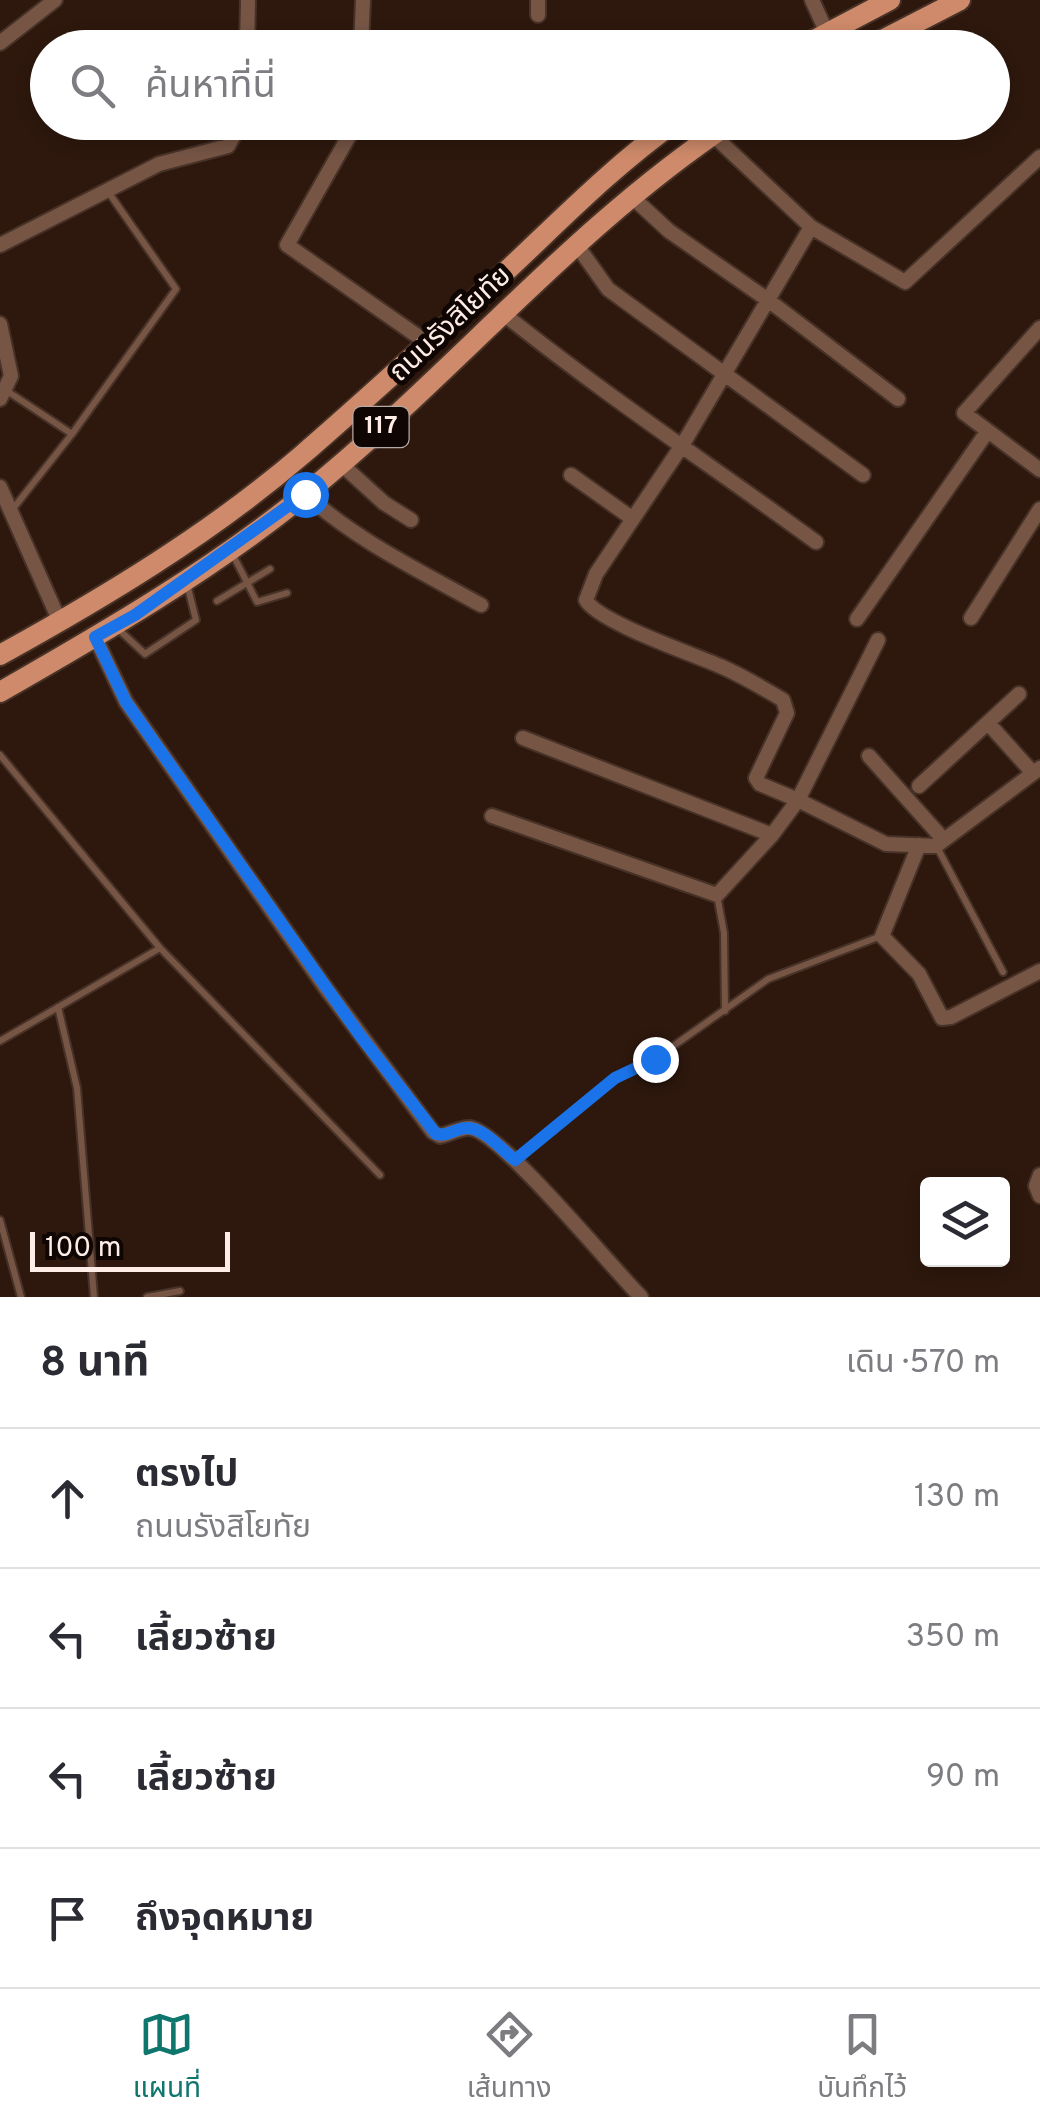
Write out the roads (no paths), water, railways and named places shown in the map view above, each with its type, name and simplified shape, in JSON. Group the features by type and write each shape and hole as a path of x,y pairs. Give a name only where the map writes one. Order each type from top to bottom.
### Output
{"main road":[{"path":"830,30 890,0"},
{"path":"902,30 960,0"},
{"name":"ถนนรังสิโยทัย","path":"0,655 118,588 243,502 301,456 476,299 610,170 650,140"},
{"name":"ถนนรังสิโยทัย","path":"0,692 186,580 305,494 501,318 630,195 706,140"},
{"path":"476,299 501,318"}],"street":[{"path":"0,43 55,0"},
{"path":"247,30 248,0"},
{"path":"361,30 362,0"},
{"path":"812,0 825,30"},
{"path":"0,245 159,164 228,146 231,140"},
{"path":"347,140 287,245 426,342"},
{"path":"718,140 811,227 906,282 1040,157"},
{"path":"630,195 669,231 898,399"},
{"path":"811,227 682,444 596,574 588,604 614,620 724,667 782,700 786,713 756,778 760,784 886,844 940,843 1037,771 988,723"},
{"path":"576,244 608,289 863,475"},
{"path":"501,318 816,542"},
{"path":"0,324 11,376 3,395"},
{"path":"1040,328 964,413 1040,470"},
{"path":"858,619 988,432"},
{"path":"340,464 384,503 411,520"},
{"path":"571,475 633,519"},
{"path":"0,487 60,622"},
{"path":"305,494 332,518 376,546 480,605"},
{"path":"971,618 1040,509"},
{"path":"95,637 126,702 433,1132 440,1136 464,1128 475,1129 515,1160 641,1297"},
{"path":"492,816 718,895 798,800 878,640"},
{"path":"919,786 1019,694"},
{"path":"523,738 772,835"},
{"path":"870,756 940,843"},
{"path":"918,845 882,936 919,974 942,1018 951,1018 1040,972"},
{"path":"1040,1175 1036,1186 1040,1196"}],"lane":[{"path":"11,511 72,434 176,289 107,190"},
{"path":"3,395 72,434"},
{"path":"230,549 258,602 287,593"},
{"path":"217,601 270,569"},
{"path":"115,626 145,654 196,620 186,580"},
{"path":"0,755 160,948 380,1174"},
{"path":"940,843 1003,972"},
{"path":"718,895 724,933 725,1013"},
{"path":"515,1160 615,1078 655,1059 768,979 882,936"},
{"path":"0,1042 160,948"},
{"path":"58,1007 77,1088 94,1297"},
{"path":"0,1220 21,1297"},
{"path":"147,1297 180,1291"}]}
